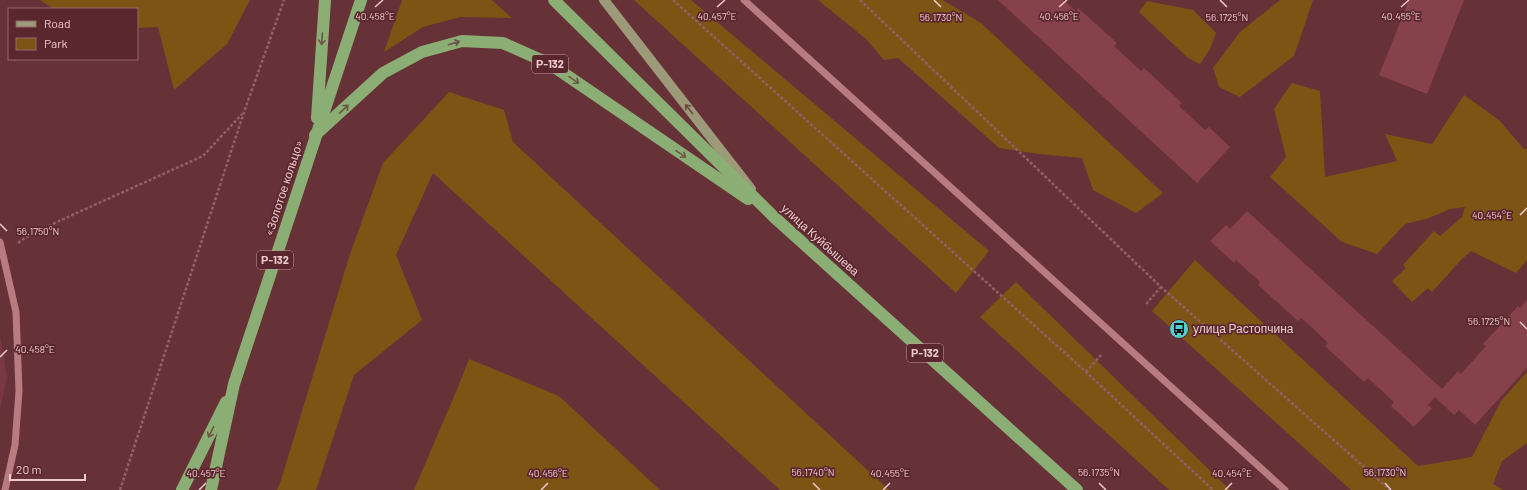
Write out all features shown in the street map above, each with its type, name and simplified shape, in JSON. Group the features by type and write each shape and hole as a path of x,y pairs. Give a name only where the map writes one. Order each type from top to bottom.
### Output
{"highway":[{"name":"Р-132","path":"315,135 325,0"},
{"name":"«Золотое кольцо»","path":"211,490 234,384 315,135 361,0"},
{"name":"улица Куйбышева","path":"554,0 774,217 1077,490"},
{"name":"Р-132","path":"315,135 383,73 422,52 462,41 503,43 550,64 774,217"},
{"name":"«Золотое кольцо»","path":"182,490 234,384"}],"main road":[{"path":"604,0 774,217"}],"street":[{"path":"744,0 1285,490"},
{"path":"0,242 16,312 20,391 15,445 5,490"}],"path":[{"path":"120,490 244,112 284,0"},
{"path":"673,0 1086,372 1213,490"},
{"path":"860,0 1161,287 1390,490"},
{"path":"3,254 25,238 52,224 203,156 244,112"},
{"path":"1146,304 1161,287"},
{"path":"1086,372 1101,355"}],"shaded area":[{"path":"0,334 7,377 0,410"}],"green space":[{"path":"40,0 250,0 227,44 174,90 158,27 138,28 138,8 52,8"},
{"path":"402,0 492,0 512,18 460,17 423,27 384,52"},
{"path":"634,0 691,0 989,251 956,293"},
{"path":"818,0 943,0 981,23 1163,193 1136,213 1093,190 1082,158 999,148 898,58 884,60 866,39"},
{"path":"1280,0 1313,0 1294,56 1240,97 1219,87 1213,68 1240,32"},
{"path":"1147,1 1193,10 1216,33 1210,49 1200,64 1188,58 1139,12"},
{"path":"1292,83 1320,91 1325,177 1397,161 1385,134 1432,144 1464,95 1499,120 1524,149 1527,149 1527,260 1516,273 1471,251 1432,292 1428,288 1412,302 1392,281 1406,268 1403,265 1434,231 1440,236 1462,217 1465,207 1450,209 1429,218 1405,224 1377,254 1342,242 1270,177 1286,157 1274,109"},
{"path":"449,92 504,110 513,142 889,490 780,490 433,173 396,255 422,320 354,375 316,490 277,490 350,254 383,163"},
{"path":"1195,260 1418,466 1472,457 1501,401 1527,372 1527,443 1502,461 1493,484 1503,490 1351,490 1152,311"},
{"path":"1016,282 1230,490 1169,490 980,317"},
{"path":"469,359 559,396 660,490 414,490"}],"building":[{"path":"998,0 1063,0 1076,11 1078,8 1117,43 1114,46 1141,71 1144,68 1182,103 1179,106 1205,130 1209,127 1230,147 1197,183"},
{"path":"1409,0 1464,0 1427,94 1379,75"},
{"path":"1247,211 1442,389 1458,371 1461,374 1486,346 1483,344 1518,306 1520,308 1527,300 1527,368 1475,425 1459,410 1454,415 1435,397 1428,405 1432,408 1414,427 1391,406 1394,402 1368,378 1364,382 1325,346 1328,343 1315,330 1301,318 1298,321 1258,285 1260,282 1236,260 1234,263 1210,241 1226,225 1230,229"}],"place":[{"name":"улица Растопчина","path":"1179,329"}]}
